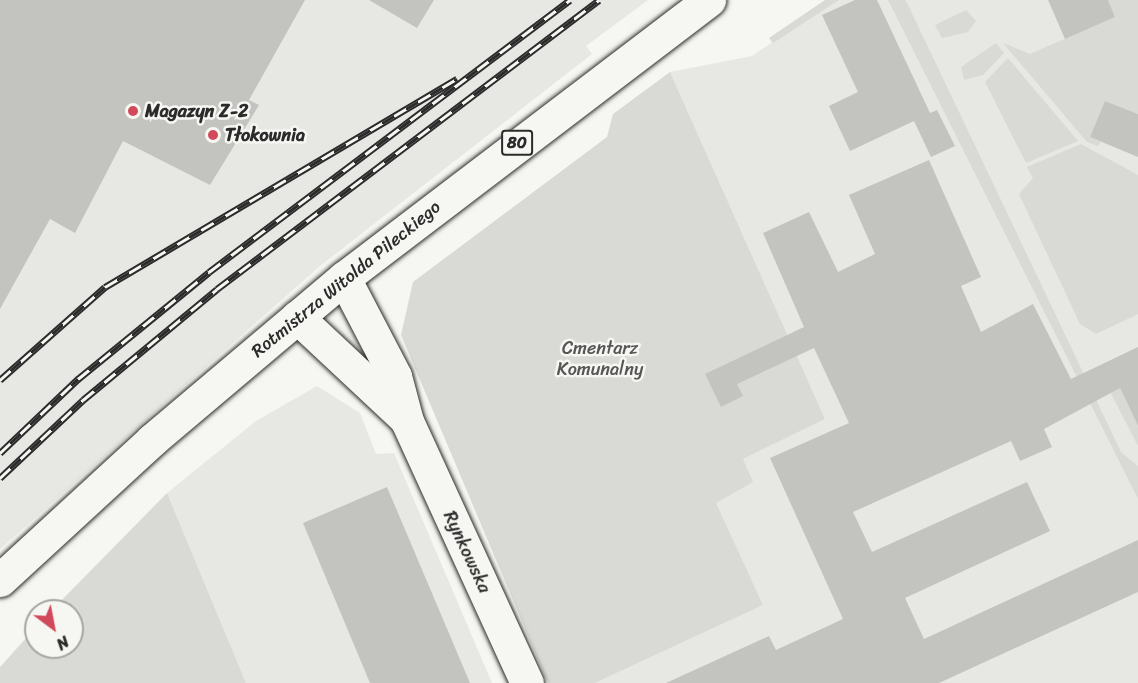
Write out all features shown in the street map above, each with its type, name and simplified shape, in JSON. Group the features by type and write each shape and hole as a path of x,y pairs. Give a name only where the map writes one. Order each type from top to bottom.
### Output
{"main road":[{"name":"Rotmistrza Witolda Pileckiego","path":"0,580 344,278 709,0"},
{"name":"Rynkowska","path":"344,278 395,376 407,421 527,683"},
{"name":"Rynkowska","path":"297,317 407,421"}],"shaded area":[{"path":"0,0 648,0 586,46 592,54 320,266 0,549"},
{"path":"834,0 1138,0 1138,683 595,683 763,605 715,503 743,459 825,419 670,72 752,56"},
{"path":"317,386 360,413 376,454 394,453 492,683 246,683 167,493 256,421"}],"green space":[{"path":"825,0 839,0 773,43 769,38"},
{"path":"888,0 905,0 908,5 1121,452 1138,466 1138,499"},
{"path":"1108,0 1138,0 1138,114 1105,101 1090,137 1101,142 1098,146 1087,142 1003,43 1030,54 1115,17"},
{"path":"966,10 976,21 968,32 942,38 935,25"},
{"path":"996,43 1004,53 983,75 964,80 961,67"},
{"path":"1008,58 1078,141 1026,163 985,82"},
{"name":"Cmentarz Komunalny","path":"670,72 825,419 743,459 753,482 716,503 763,605 595,683 548,683 401,335 413,282 607,137 613,114"},
{"path":"1081,144 1138,175 1138,314 1096,334 1080,324 1019,194 1033,178 1027,167"},
{"path":"1107,362 1138,426 1138,446 1103,378"},
{"path":"167,493 246,683 0,683 0,667 24,640 24,659 84,659 84,599 63,599"}],"building":[{"path":"0,0 305,0 249,100 259,105 210,185 123,141 75,233 50,219 0,309"},
{"path":"369,0 434,0 417,28"},
{"path":"855,0 877,0 930,113 937,110 955,146 931,157 914,121 850,151 829,106 858,92 822,15"},
{"path":"1048,0 1108,0 1115,17 1065,39"},
{"path":"1105,101 1138,114 1138,157 1090,137"},
{"path":"929,160 981,277 961,286 981,332 1033,304 1071,379 1138,347 1138,426 1120,388 1044,429 1052,447 1020,461 1011,441 853,512 872,552 1027,482 1050,531 905,598 924,639 1138,540 1138,592 939,683 666,683 769,636 776,650 843,619 770,458 849,423 814,348 737,384 743,396 721,407 705,374 804,327 763,233 809,212 838,272 875,254 849,195"},
{"path":"387,487 470,683 370,683 303,523"}],"railway":[{"path":"0,453 78,379 209,272 570,0"},
{"path":"0,478 83,400 217,289 599,0"},
{"path":"0,380 105,287 457,79"}],"place":[{"name":"Magazyn Z-2","path":"133,111"},
{"name":"Tłokownia","path":"213,135"}]}
